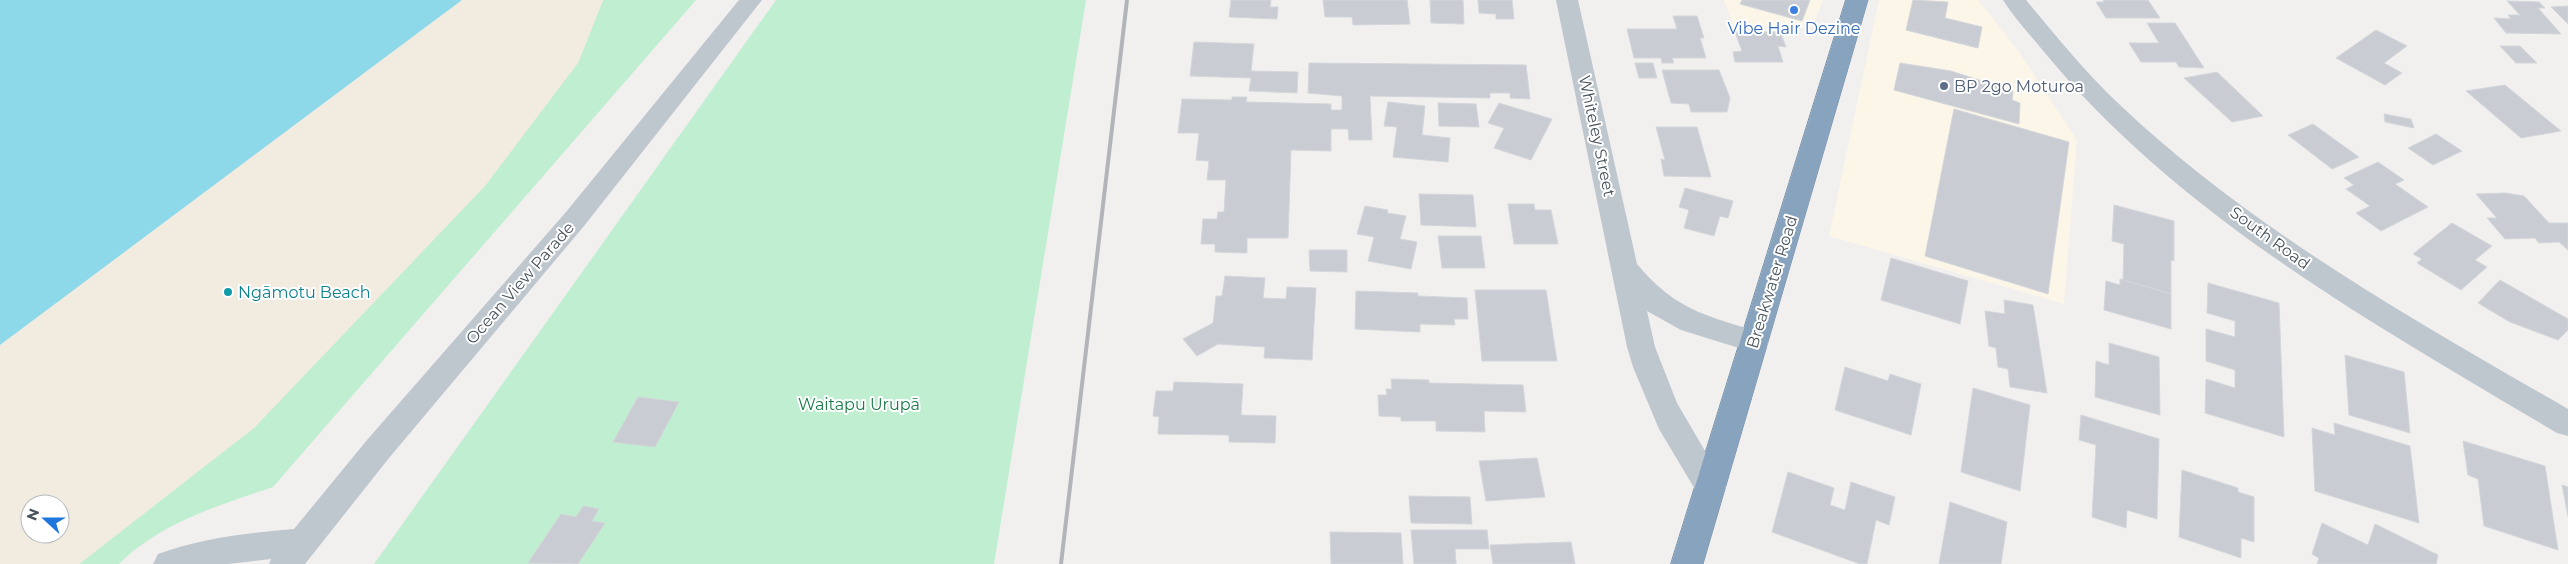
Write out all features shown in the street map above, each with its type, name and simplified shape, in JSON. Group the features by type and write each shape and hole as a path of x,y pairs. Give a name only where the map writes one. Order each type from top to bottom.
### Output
{"highway":[{"name":"Breakwater Road","path":"1687,564 1858,0"}],"street":[{"name":"Ocean View Parade","path":"293,553 378,449 575,219 752,0"},
{"name":"Whiteley Street","path":"1567,0 1649,373 1678,439 1710,487"},
{"name":"South Road","path":"2014,0 2069,66 2110,110 2144,140 2261,233 2414,333 2568,424"},
{"path":"1627,271 1656,302 1672,312 1722,332 1754,342"},
{"path":"169,564 184,559 265,545 293,553"}],"shaded area":[{"path":"1724,0 1823,0 1812,28 1734,26"},
{"path":"1879,0 1978,0 2019,52 2077,140 2064,304 1829,236"}],"green space":[{"path":"603,0 696,0 273,487 211,508 172,526 153,537 119,564 79,564 255,427 578,63"},
{"name":"Waitapu Urupā","path":"776,0 1086,0 994,564 374,564"}],"sand":[{"name":"Ngāmotu Beach","path":"462,0 603,0 578,63 485,186 255,427 79,564 0,564 0,345"}],"water":[{"path":"0,0 462,0 0,345"}],"building":[{"path":"1231,0 1271,0 1270,7 1278,7 1277,19 1229,17"},
{"path":"1323,0 1407,0 1410,24 1353,25 1352,17 1325,17"},
{"path":"1430,0 1463,0 1464,24 1431,23"},
{"path":"1478,0 1512,0 1514,19 1496,19 1496,14 1479,13"},
{"path":"1742,0 1810,0 1802,21 1740,4"},
{"path":"1913,0 1948,2 1945,18 1982,27 1978,48 1906,30"},
{"path":"2103,0 2148,0 2160,18 2106,18 2096,2 2104,2"},
{"path":"2507,1 2539,2 2545,8 2538,8 2561,34 2506,33 2494,18 2511,19 2508,15 2520,15"},
{"path":"2568,6 2568,24 2551,7"},
{"path":"1673,16 1697,16 1704,38 1700,38 1706,58 1672,58 1674,63 1662,63 1661,58 1634,58 1627,29 1677,29"},
{"path":"2147,23 2175,23 2204,68 2179,67 2176,62 2141,62 2129,43 2159,43"},
{"path":"2376,30 2407,46 2384,63 2402,73 2385,85 2336,58"},
{"path":"1735,32 1780,32 1786,47 1778,46 1783,62 1735,62 1733,52 1742,51"},
{"path":"1194,42 1254,44 1251,71 1298,72 1297,93 1249,91 1251,78 1190,76"},
{"path":"2500,46 2520,46 2537,63 2516,63"},
{"path":"1309,63 1526,65 1530,99 1510,98 1510,93 1490,93 1490,98 1370,96 1372,140 1349,140 1348,129 1331,129 1331,151 1291,150 1288,238 1247,238 1247,253 1215,252 1215,244 1201,244 1203,219 1217,219 1218,212 1224,212 1226,180 1207,180 1209,161 1196,160 1199,133 1178,133 1182,99 1232,100 1232,97 1247,97 1246,102 1331,104 1331,110 1342,110 1342,96 1308,93"},
{"path":"1635,63 1653,63 1657,78 1639,78"},
{"path":"1900,63 1951,71 2013,91 2012,100 2020,103 2019,124 1894,90"},
{"path":"1662,70 1719,70 1730,98 1727,112 1691,112 1689,104 1671,103"},
{"path":"2217,72 2263,116 2232,122 2184,78"},
{"path":"2505,85 2561,131 2521,138 2466,91"},
{"path":"1388,102 1425,106 1422,135 1450,138 1448,162 1393,157 1397,127 1384,126"},
{"path":"1438,103 1476,104 1479,127 1439,126"},
{"path":"1499,103 1552,119 1531,160 1494,148 1504,128 1488,123"},
{"path":"1954,109 2069,142 2048,294 1925,256"},
{"path":"2384,114 2411,119 2414,128 2385,122"},
{"path":"2313,124 2359,157 2332,169 2288,135"},
{"path":"1656,127 1697,127 1711,177 1664,176 1661,159 1665,160"},
{"path":"2436,134 2462,151 2433,165 2408,148"},
{"path":"2378,162 2404,180 2395,184 2428,207 2381,231 2356,213 2370,206 2346,189 2354,185 2344,178"},
{"path":"1685,188 1733,201 1728,218 1720,216 1714,236 1684,228 1689,210 1679,207"},
{"path":"2505,193 2524,196 2549,223 2568,223 2568,250 2559,242 2539,243 2535,238 2505,239 2487,218 2497,218 2476,194"},
{"path":"1419,194 1473,195 1476,227 1421,225"},
{"path":"1508,204 1534,204 1535,210 1551,210 1558,244 1514,244"},
{"path":"2114,205 2174,221 2174,261 2171,260 2171,294 2123,280 2124,244 2112,241"},
{"path":"1365,206 1388,210 1387,213 1406,216 1400,239 1417,242 1411,269 1368,261 1374,237 1357,234"},
{"path":"2452,223 2492,246 2475,260 2487,267 2461,290 2417,263 2422,259 2413,254"},
{"path":"1438,236 1481,236 1485,268 1442,268"},
{"path":"1309,250 1347,250 1347,272 1310,271"},
{"path":"1891,258 1968,281 1960,324 1881,300"},
{"path":"1225,276 1265,278 1263,298 1286,299 1287,287 1316,288 1312,360 1264,358 1265,347 1218,344 1197,356 1183,339 1213,323 1216,296 1222,296"},
{"path":"2120,279 2171,294 2171,329 2104,310 2106,281 2120,285"},
{"path":"2500,280 2568,319 2568,330 2558,340 2510,322 2478,303"},
{"path":"2208,283 2279,303 2284,437 2205,413 2206,379 2235,388 2235,370 2206,361 2206,329 2235,337 2235,321 2207,313"},
{"path":"1475,290 1546,290 1557,361 1482,361"},
{"path":"1356,291 1418,293 1418,296 1467,298 1468,319 1454,319 1455,325 1420,324 1420,332 1355,329"},
{"path":"2004,300 2033,305 2047,393 2010,387 2008,369 1998,367 1996,348 1989,346 1985,311 2005,314"},
{"path":"2109,343 2159,357 2160,415 2095,397 2096,361 2109,365"},
{"path":"2345,355 2404,372 2410,433 2349,415"},
{"path":"1845,367 1888,381 1890,374 1921,384 1911,435 1835,410"},
{"path":"1391,379 1429,380 1429,383 1523,385 1526,412 1484,411 1485,432 1436,431 1436,421 1401,421 1401,417 1379,416 1378,395 1387,395 1386,389 1392,389"},
{"path":"1174,382 1243,384 1241,415 1276,416 1275,443 1229,442 1229,435 1158,434 1159,417 1153,416 1156,391 1173,391"},
{"path":"1973,388 2030,405 2020,491 1961,472"},
{"path":"638,397 679,402 655,447 613,442"},
{"path":"2081,415 2159,439 2157,519 2127,510 2126,528 2092,517 2096,445 2079,440"},
{"path":"2334,423 2410,446 2419,523 2315,491 2312,428 2335,435"},
{"path":"2463,441 2545,466 2558,550 2484,526 2478,479 2468,475"},
{"path":"1537,458 1545,497 1486,501 1479,461"},
{"path":"2182,470 2238,488 2238,492 2254,497 2254,542 2241,538 2241,558 2179,537"},
{"path":"1788,472 1834,488 1830,505 1845,510 1851,482 1895,497 1889,525 1876,520 1867,564 1860,564 1772,532"},
{"path":"2562,485 2568,487 2568,516"},
{"path":"1409,496 1470,497 1472,524 1411,523"},
{"path":"1950,502 2007,522 2001,564 1939,564"},
{"path":"583,506 599,509 592,521 605,523 578,564 528,563 561,514 576,517"},
{"path":"2322,523 2368,545 2375,524 2438,555 2436,564 2317,564 2319,558 2312,554"},
{"path":"1411,530 1487,530 1489,549 1455,549 1456,564 1414,564"},
{"path":"1330,532 1401,533 1403,564 1331,564"},
{"path":"1571,542 1575,564 1493,564 1490,545"}],"railway":[{"path":"1061,564 1127,0"}],"place":[{"name":"Vibe Hair Dezine","path":"1794,10"},
{"name":"BP 2go Moturoa","path":"1944,86"},
{"name":"Ngāmotu Beach","path":"228,292"}]}
